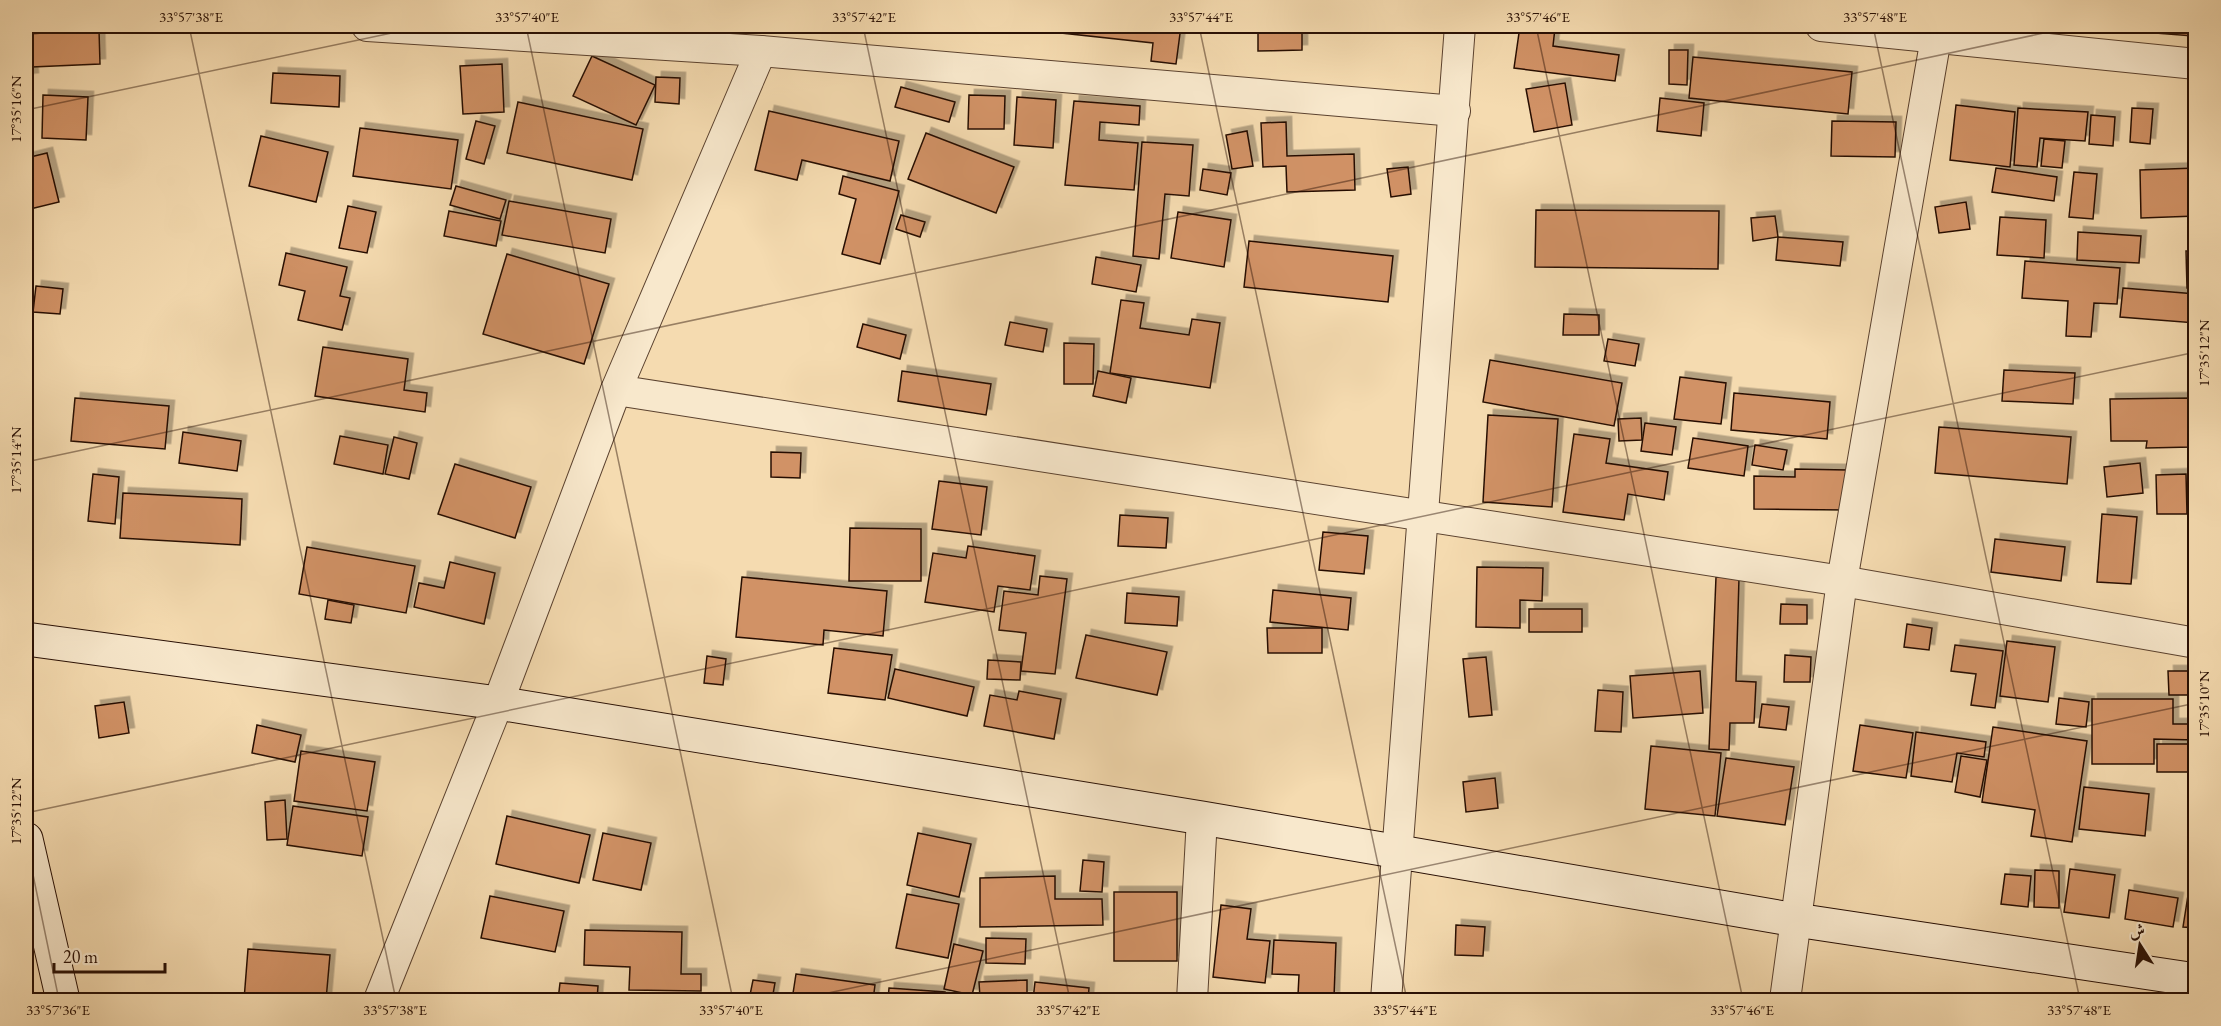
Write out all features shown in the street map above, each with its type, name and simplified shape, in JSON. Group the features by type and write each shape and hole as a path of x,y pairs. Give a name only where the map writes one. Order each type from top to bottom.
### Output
{"street":[{"path":"368,26 489,30 761,51 1455,111"},
{"path":"1386,1000 1460,26"},
{"path":"1821,26 1937,31 2196,64"},
{"path":"1785,1000 1842,581 1937,31"},
{"path":"379,1000 498,703 616,390 761,51"},
{"path":"616,390 1842,581 2196,643"},
{"path":"26,639 498,703 1796,920 2196,980"},
{"path":"1192,1000 1202,819"},
{"path":"26,839 63,1000"}],"building":[{"path":"1044,26 1181,26 1176,64 1151,61 1153,43 1043,31"},
{"path":"1520,26 1555,28 1553,46 1619,55 1615,81 1514,68"},
{"path":"1575,26 1607,26 1607,33 1575,33"},
{"path":"2131,26 2194,26 2193,36 2130,31"},
{"path":"1258,27 1302,27 1302,50 1258,51"},
{"path":"99,30 100,64 32,67 33,78 26,79 26,34"},
{"path":"1669,50 1688,50 1687,85 1669,84"},
{"path":"592,56 655,85 636,125 573,96"},
{"path":"1693,57 1852,72 1848,114 1689,98"},
{"path":"502,64 504,112 463,114 460,66"},
{"path":"273,73 340,76 339,107 271,103"},
{"path":"656,77 680,78 679,104 655,102"},
{"path":"1565,83 1572,125 1534,132 1526,89"},
{"path":"901,87 955,102 949,122 895,107"},
{"path":"43,95 88,97 86,140 42,138"},
{"path":"969,95 1005,96 1004,129 968,129"},
{"path":"1017,97 1056,100 1053,148 1014,145"},
{"path":"1660,98 1704,103 1701,136 1657,131"},
{"path":"1074,101 1140,106 1139,125 1100,122 1099,140 1138,143 1134,190 1065,185"},
{"path":"518,102 643,129 632,180 507,153"},
{"path":"1956,105 2015,112 2010,167 1950,160"},
{"path":"2018,108 2088,112 2085,141 2040,138 2037,167 2014,165"},
{"path":"2132,108 2153,109 2150,144 2130,142"},
{"path":"769,111 899,141 890,181 802,160 797,180 755,170"},
{"path":"2091,115 2115,117 2113,146 2089,144"},
{"path":"476,121 495,126 484,164 466,159"},
{"path":"1832,121 1896,122 1895,157 1831,156"},
{"path":"1286,122 1287,156 1354,154 1355,190 1287,192 1286,166 1263,167 1261,123"},
{"path":"360,128 458,140 451,189 353,176"},
{"path":"1247,131 1253,166 1232,169 1226,135"},
{"path":"926,133 1014,167 996,213 908,179"},
{"path":"261,136 328,152 316,202 249,186"},
{"path":"2044,139 2065,141 2062,168 2041,166"},
{"path":"1142,142 1193,145 1189,196 1165,194 1159,259 1133,256"},
{"path":"47,153 59,202 26,210 26,158"},
{"path":"1408,167 1411,194 1391,197 1387,169"},
{"path":"1996,168 2057,177 2054,201 1992,192"},
{"path":"2196,168 2196,216 2141,218 2140,170"},
{"path":"1203,169 1231,173 1227,195 1200,190"},
{"path":"2074,172 2097,174 2093,219 2069,217"},
{"path":"843,176 899,191 880,264 842,254 856,199 839,194"},
{"path":"456,186 506,200 500,219 450,205"},
{"path":"509,201 611,219 605,253 502,235"},
{"path":"1966,202 1970,229 1939,233 1935,207"},
{"path":"348,206 376,212 367,253 339,248"},
{"path":"1536,210 1719,211 1718,269 1535,267"},
{"path":"449,211 501,221 496,246 444,236"},
{"path":"1178,212 1231,220 1224,267 1171,258"},
{"path":"901,215 925,222 920,237 896,229"},
{"path":"1775,216 1778,237 1753,241 1751,218"},
{"path":"2000,217 2046,220 2044,258 1997,255"},
{"path":"2078,232 2141,236 2139,263 2077,260"},
{"path":"1778,237 1843,242 1840,266 1776,260"},
{"path":"1249,241 1393,256 1388,302 1244,287"},
{"path":"2186,251 2196,251 2196,288 2187,288"},
{"path":"286,253 347,267 340,296 350,298 342,330 298,320 305,291 279,285"},
{"path":"507,254 609,284 584,364 483,334"},
{"path":"1096,257 1141,265 1136,292 1092,284"},
{"path":"2025,261 2120,268 2117,304 2094,303 2091,337 2066,336 2068,301 2022,298"},
{"path":"36,286 63,289 60,314 33,312"},
{"path":"2123,288 2196,294 2196,323 2120,317"},
{"path":"1121,300 1144,303 1140,328 1189,335 1192,319 1220,323 1210,388 1110,373"},
{"path":"1564,314 1599,315 1599,335 1563,335"},
{"path":"1010,322 1047,329 1043,352 1005,345"},
{"path":"863,324 906,335 900,359 857,347"},
{"path":"1608,339 1639,344 1635,366 1604,361"},
{"path":"1064,343 1094,344 1093,384 1064,384"},
{"path":"323,347 408,359 404,390 427,393 425,412 315,396"},
{"path":"1490,360 1622,383 1614,426 1483,402"},
{"path":"2004,370 2075,373 2073,404 2002,401"},
{"path":"902,371 991,384 986,415 898,401"},
{"path":"1098,371 1131,378 1126,403 1093,396"},
{"path":"1680,377 1726,383 1721,424 1674,419"},
{"path":"1734,393 1830,402 1827,439 1731,430"},
{"path":"75,398 169,406 165,449 71,441"},
{"path":"2191,398 2192,447 2146,448 2147,441 2111,441 2110,399"},
{"path":"1488,415 1558,419 1552,507 1483,502"},
{"path":"1641,418 1642,440 1619,441 1618,419"},
{"path":"1645,423 1676,427 1672,455 1641,451"},
{"path":"1939,427 2071,437 2067,484 1935,473"},
{"path":"183,432 241,441 237,471 179,463"},
{"path":"1574,434 1610,439 1606,463 1668,472 1664,500 1628,494 1624,520 1563,512"},
{"path":"340,436 388,445 383,474 334,464"},
{"path":"394,437 417,443 409,479 385,474"},
{"path":"1693,438 1748,446 1744,476 1688,468"},
{"path":"1755,445 1787,450 1783,470 1752,465"},
{"path":"771,452 801,453 800,478 771,477"},
{"path":"2140,463 2143,493 2107,497 2104,467"},
{"path":"455,464 531,487 515,538 438,514"},
{"path":"1795,469 1847,470 1846,510 1754,509 1754,476 1795,477"},
{"path":"93,474 119,477 115,524 88,521"},
{"path":"2186,474 2187,514 2157,514 2156,475"},
{"path":"939,481 987,487 981,535 932,529"},
{"path":"123,493 242,499 240,545 120,538"},
{"path":"2102,514 2137,517 2131,584 2097,582"},
{"path":"1120,515 1168,518 1166,548 1118,546"},
{"path":"850,528 921,529 921,581 849,581"},
{"path":"1323,532 1368,536 1364,574 1319,570"},
{"path":"1995,539 2065,547 2061,581 1991,572"},
{"path":"968,546 1035,556 1030,590 998,586 994,612 925,602 933,553 966,558"},
{"path":"307,547 415,566 406,613 299,594"},
{"path":"450,562 495,573 484,624 414,607 419,583 444,588"},
{"path":"1477,567 1543,568 1542,601 1520,600 1520,628 1476,627"},
{"path":"1040,576 1067,579 1055,674 1021,671 1026,633 999,630 1004,591 1038,595"},
{"path":"742,577 887,591 883,636 824,630 823,645 736,637"},
{"path":"1716,577 1739,578 1736,681 1756,682 1754,723 1730,723 1729,750 1709,749"},
{"path":"1273,590 1351,598 1348,630 1270,622"},
{"path":"1127,593 1179,597 1177,626 1125,623"},
{"path":"328,600 354,605 351,623 325,619"},
{"path":"1781,604 1807,605 1807,624 1780,624"},
{"path":"1529,609 1582,609 1582,632 1529,632"},
{"path":"1907,624 1932,628 1929,650 1904,647"},
{"path":"1267,628 1322,628 1322,653 1268,653"},
{"path":"1086,635 1167,652 1157,695 1076,678"},
{"path":"2007,641 2055,647 2048,702 2000,696"},
{"path":"1955,645 2003,651 1995,708 1971,705 1976,674 1951,671"},
{"path":"834,648 892,655 885,700 828,693"},
{"path":"1785,655 1811,657 1810,682 1784,682"},
{"path":"707,656 726,659 723,685 704,683"},
{"path":"1486,657 1492,715 1469,717 1463,659"},
{"path":"988,660 1021,662 1020,680 987,679"},
{"path":"895,669 974,687 967,716 888,698"},
{"path":"1700,671 1703,713 1633,718 1630,676"},
{"path":"2168,671 2196,671 2196,695 2169,695"},
{"path":"1598,690 1623,692 1621,732 1595,731"},
{"path":"1019,691 1061,699 1054,739 984,726 990,695 1017,700"},
{"path":"2059,698 2089,702 2086,727 2056,724"},
{"path":"2092,699 2173,699 2173,724 2196,724 2196,740 2154,739 2154,764 2092,764"},
{"path":"124,702 129,733 99,738 95,706"},
{"path":"1762,704 1789,707 1786,730 1759,727"},
{"path":"257,725 301,735 295,762 252,753"},
{"path":"1860,725 1913,733 1906,778 1853,771"},
{"path":"1993,727 2087,741 2072,842 2031,836 2035,810 1982,802"},
{"path":"1916,732 1986,742 1984,757 1957,753 1952,782 1911,776"},
{"path":"2157,744 2196,744 2196,772 2157,772"},
{"path":"1651,746 1721,753 1715,816 1645,809"},
{"path":"301,751 375,762 367,811 294,801"},
{"path":"1961,756 1987,760 1980,797 1955,792"},
{"path":"1726,758 1794,767 1785,825 1717,816"},
{"path":"1495,778 1498,808 1466,812 1463,782"},
{"path":"2084,787 2149,794 2145,836 2079,829"},
{"path":"285,800 287,839 267,840 265,802"},
{"path":"293,806 368,817 362,856 287,845"},
{"path":"507,816 590,835 579,883 496,864"},
{"path":"603,833 651,843 641,890 593,880"},
{"path":"918,833 971,844 959,897 907,885"},
{"path":"1083,860 1104,862 1102,892 1080,891"},
{"path":"2070,869 2115,875 2109,918 2064,912"},
{"path":"2035,870 2059,871 2059,908 2034,907"},
{"path":"2005,874 2031,876 2028,907 2001,904"},
{"path":"1055,876 1055,899 1102,899 1103,925 980,927 980,878"},
{"path":"2189,889 2196,890 2196,928 2183,927"},
{"path":"2129,890 2178,898 2173,927 2125,919"},
{"path":"1114,892 1177,892 1177,961 1114,961"},
{"path":"907,894 959,904 948,958 896,948"},
{"path":"490,896 564,911 555,952 481,938"},
{"path":"1221,905 1251,909 1247,939 1270,941 1265,983 1213,977"},
{"path":"1456,925 1485,927 1483,956 1455,955"},
{"path":"585,930 682,932 681,974 701,974 701,991 629,990 630,967 584,965"},
{"path":"986,938 1026,939 1025,964 986,963"},
{"path":"1274,940 1336,943 1334,997 1298,995 1299,975 1272,974"},
{"path":"954,944 983,951 972,995 944,989"},
{"path":"248,949 330,955 326,1000 244,1000"},
{"path":"796,974 875,985 873,1000 792,1000"},
{"path":"753,980 775,983 772,1000 749,1000"},
{"path":"1027,980 1027,996 980,998 979,982"},
{"path":"1035,982 1089,988 1088,1000 1033,1000"},
{"path":"560,983 598,986 597,1000 558,1000"},
{"path":"889,988 945,992 944,1000 888,1000"},
{"path":"948,998 982,1000 947,1000"}]}
